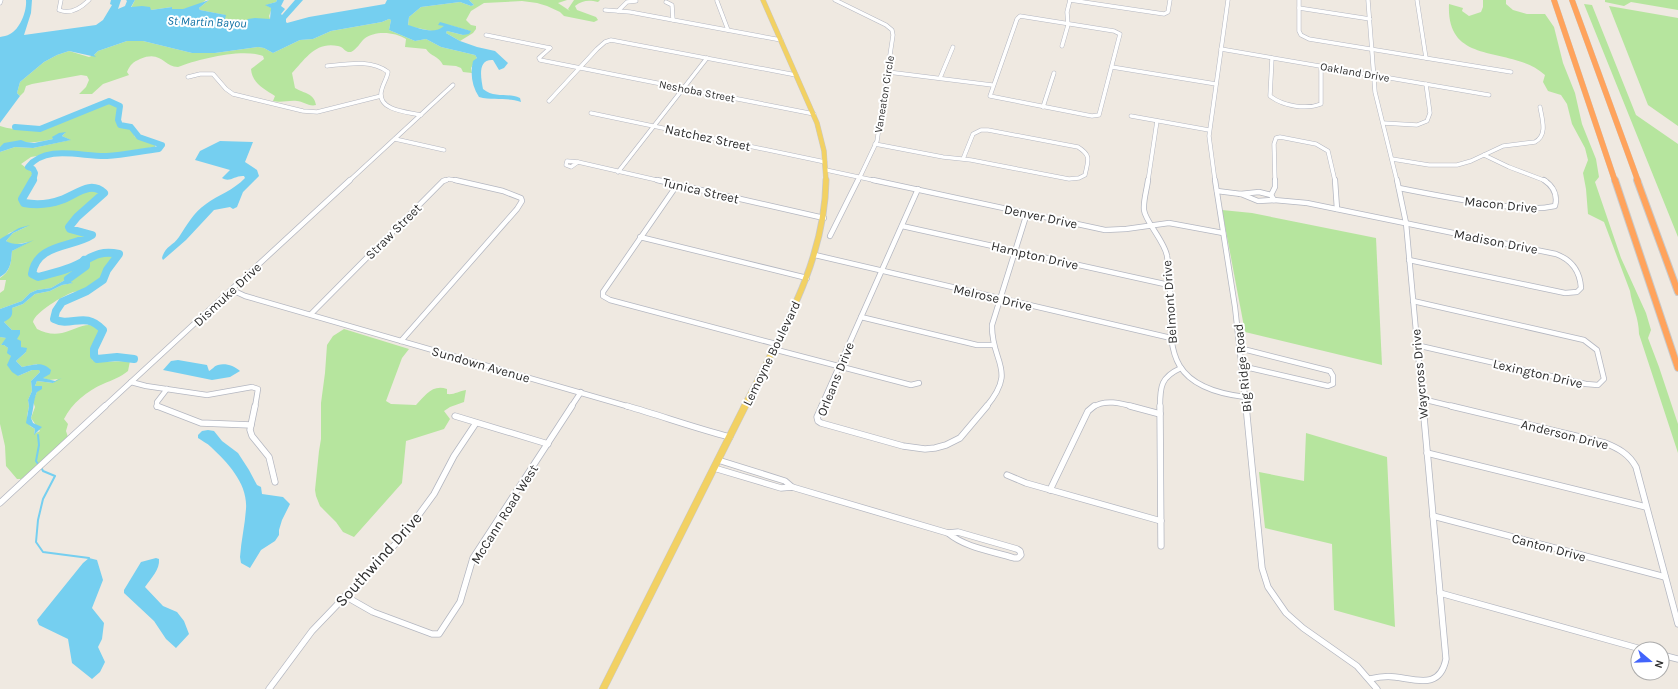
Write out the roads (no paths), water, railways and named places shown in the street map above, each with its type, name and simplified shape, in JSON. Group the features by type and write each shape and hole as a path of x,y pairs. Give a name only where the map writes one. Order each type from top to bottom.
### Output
{"highway":[{"path":"1554,0 1678,368"},
{"path":"1572,0 1678,292"}],"main road":[{"name":"Lemoyne Boulevard","path":"604,689 775,347 816,255 824,218 826,196 826,170 822,140 814,114 763,0"}],"street":[{"path":"61,0 59,10 66,12 81,8 89,0"},
{"name":"Vaneaton Circle","path":"830,236 860,177 879,133 893,35 892,30 886,25 835,0"},
{"path":"1062,46 1068,23 1067,12 1070,0 1164,14 1168,12 1170,0"},
{"name":"Big Ridge Road","path":"1228,0 1209,130 1222,233 1235,307 1262,568 1268,587 1279,605 1294,621 1352,662 1378,689"},
{"path":"1299,0 1299,32 1303,36 1312,40 1511,72"},
{"name":"Waycross Drive","path":"1368,0 1375,92 1400,188 1406,223 1446,659 1444,672 1436,680 1421,683 1388,676 1370,679"},
{"path":"1417,0 1426,58"},
{"path":"618,11 627,2 636,1"},
{"path":"717,1 728,30"},
{"path":"666,2 672,5 673,20"},
{"path":"1299,8 1370,19"},
{"path":"605,10 673,20 781,40"},
{"path":"1020,16 1068,23 1118,32 1120,35 1101,113 1095,117 993,98 989,95 1017,19 1020,16"},
{"name":"Neshoba Street","path":"486,35 550,48 539,58 540,60 814,114"},
{"path":"549,101 602,45 610,41 619,41 796,75"},
{"path":"940,78 953,47"},
{"name":"Oakland Drive","path":"1221,49 1490,95"},
{"path":"618,172 707,58"},
{"path":"1272,58 1270,96 1278,101 1305,106 1314,107 1321,104 1321,66"},
{"path":"327,66 368,64 383,68 388,72 388,76 382,88 381,96 384,103 389,107 422,115"},
{"path":"1112,67 1216,84"},
{"path":"888,72 992,85"},
{"path":"188,77 201,73 212,73 216,75 225,88 233,94 308,112 330,110 381,96"},
{"path":"1043,107 1054,73"},
{"path":"1383,123 1417,125 1428,121 1430,113 1426,84"},
{"name":"Dismuke Drive","path":"0,503 2,498 232,290 453,85"},
{"path":"1392,159 1433,165 1453,165 1470,162 1500,147 1538,140 1542,132 1540,107"},
{"name":"Natchez Street","path":"591,113 825,162"},
{"path":"1131,116 1209,130"},
{"name":"Belmont Drive","path":"1157,121 1143,208 1145,215 1165,250 1169,285 1171,338 1174,357 1181,368 1197,383 1210,389 1245,397"},
{"path":"875,144 1074,179 1085,175 1089,156 1078,147 988,130 981,130 973,134 963,159"},
{"path":"1271,195 1275,187 1274,144 1276,138 1280,137 1316,144 1324,147 1330,153 1335,175 1337,209"},
{"path":"395,140 444,150"},
{"name":"Macon Drive","path":"1400,188 1491,204 1545,209 1554,206 1556,200 1554,188 1550,183 1541,178 1514,170 1484,155"},
{"name":"Tunica Street","path":"578,162 824,218"},
{"name":"Denver Drive","path":"826,170 1105,230 1175,223 1222,233"},
{"name":"Straw Street","path":"311,314 443,181 452,179 518,196 523,199 521,204 499,230 401,341"},
{"path":"677,185 603,292 603,296 614,302 839,366 911,385 919,383"},
{"name":"Orleans Drive","path":"918,189 817,416 818,422 905,447 933,448 949,444 961,437 999,388 1002,371 999,357 994,345"},
{"name":"Madison Drive","path":"1217,192 1239,194 1258,201 1274,200 1337,209 1562,256 1570,260 1575,266 1581,288 1577,292 1565,293 1409,260"},
{"path":"1239,194 1259,192 1271,195 1274,200"},
{"path":"861,317 977,345 994,345 992,338 992,325 1027,213"},
{"name":"Hampton Drive","path":"902,226 1169,285"},
{"path":"640,238 807,278"},
{"name":"Melrose Drive","path":"816,255 1171,338"},
{"name":"Sundown Avenue","path":"232,290 245,296 581,392 730,437"},
{"name":"Lexington Drive","path":"1413,301 1584,340 1597,350 1604,379 1598,385 1586,384 1416,345"},
{"path":"1239,348 1330,371 1333,376 1332,384 1328,386 1241,366"},
{"path":"1161,546 1160,392 1163,381 1169,374 1181,368"},
{"path":"131,382 141,385 211,395 256,388 259,391 251,425 251,433 269,457 275,482"},
{"path":"167,389 157,402 157,407 201,423 251,425"},
{"name":"McCann Road West","path":"345,596 373,612 432,634 439,634 460,602 465,591 473,558 581,392"},
{"name":"Anderson Drive","path":"1422,399 1612,445 1624,452 1633,461 1678,624"},
{"path":"1050,490 1088,411 1095,405 1110,402 1160,414"},
{"path":"455,416 548,444"},
{"name":"Southwind Drive","path":"269,689 312,631 409,528 434,494 454,456 476,422"},
{"path":"1427,453 1646,507"},
{"path":"718,460 785,481 792,487"},
{"path":"714,468 780,488 792,487 948,533 958,532 1017,549 1020,551 1021,556 1014,558 963,543 956,540 948,533"},
{"path":"1007,475 1026,483 1161,521"},
{"name":"Canton Drive","path":"1433,516 1665,577"},
{"path":"1440,593 1630,646"}],"water":[{"name":"St Martin Bayou","path":"26,0 32,0 31,13 24,35 96,25 103,20 112,5 110,4 111,0 121,0 118,9 125,6 126,0 135,0 131,7 150,7 151,10 172,7 172,9 183,9 209,0 199,8 200,10 226,15 223,26 231,27 244,24 248,19 270,19 271,8 265,5 276,2 277,0 284,0 281,6 285,9 281,14 282,15 295,0 303,0 286,19 287,23 309,17 385,4 387,0 469,0 474,5 471,6 460,2 421,7 409,17 408,25 426,30 436,30 444,26 438,25 440,22 471,31 469,34 463,35 447,31 446,33 460,41 495,51 508,63 504,68 499,70 493,60 484,63 481,70 483,89 492,94 515,96 520,98 521,102 479,97 473,84 472,75 473,61 477,58 475,55 441,47 426,39 415,41 389,30 391,20 389,19 382,22 331,31 313,39 300,40 273,53 264,48 258,47 215,53 192,53 143,41 127,41 98,51 94,55 96,57 69,51 44,62 20,82 17,93 20,96 0,123 0,37 14,32 20,24 24,14"},
{"path":"66,132 62,136 71,140 33,148 15,147 0,152 0,147 4,143 21,140 34,143 53,139 52,137 59,133"},
{"path":"220,141 253,142 245,162 257,170 259,176 243,192 237,207 233,209 230,207 214,210 186,240 163,260 163,254 167,248 177,240 197,211 236,186 245,178 244,176 241,176 228,180 222,178 230,170 195,160 200,151"},
{"path":"30,225 13,233 6,241 12,244 20,244 34,240 12,251 11,262 8,269 4,275 0,277 0,239 19,228"},
{"path":"84,269 68,281 73,283 62,285 50,291 35,294 23,304 12,308 11,316 4,322 12,330 20,330 20,334 17,339 21,341 21,347 27,348 26,352 16,361 22,367 38,364 44,365 51,370 50,374 43,378 55,381 62,378 53,383 37,381 35,386 42,386 42,389 37,392 31,418 33,423 42,427 34,435 35,429 26,423 29,406 28,400 32,391 31,381 40,372 39,370 32,370 18,376 12,372 7,365 11,356 7,353 8,348 1,345 6,338 0,337 0,309 22,301 30,293 37,290 51,288"},
{"path":"178,360 207,365 209,371 217,365 224,364 233,366 240,371 230,377 212,380 163,370 171,361"},
{"path":"202,431 214,431 222,441 238,453 257,485 261,487 262,494 283,497 290,504 282,520 279,535 275,541 261,550 250,568 241,563 240,557 246,509 244,491 236,475 224,460 198,438 198,435"},
{"path":"89,558 97,560 103,580 92,608 104,623 102,639 98,647 105,662 100,672 92,679 72,663 68,639 39,625 37,620 83,563"},
{"path":"156,558 159,559 158,567 155,574 145,587 163,606 177,612 184,621 189,634 176,648 166,639 154,621 124,593 124,590 141,562"}],"waterway":[{"path":"15,127 40,129 109,101 120,106 118,120 120,125 131,127 139,137 162,145 159,149 107,156 65,153 44,156 36,160 28,167 33,169 35,173 33,181"},
{"path":"33,180 22,199 24,203 38,204 61,200 88,188 99,189 104,193 77,217 69,227 70,229 92,235 48,251 35,264 32,274 38,277 61,271 84,260"},
{"path":"84,260 98,254 119,254 107,270 103,280 87,291 62,302 56,311 54,319 66,322 84,320 90,321 103,330 94,349 94,356 97,359 117,357 134,359"},
{"path":"68,279 86,266 84,260"},
{"path":"38,435 39,445 36,461 38,464"},
{"path":"41,467 43,471 55,476 43,499 38,520 36,542 43,552 89,558"}]}
